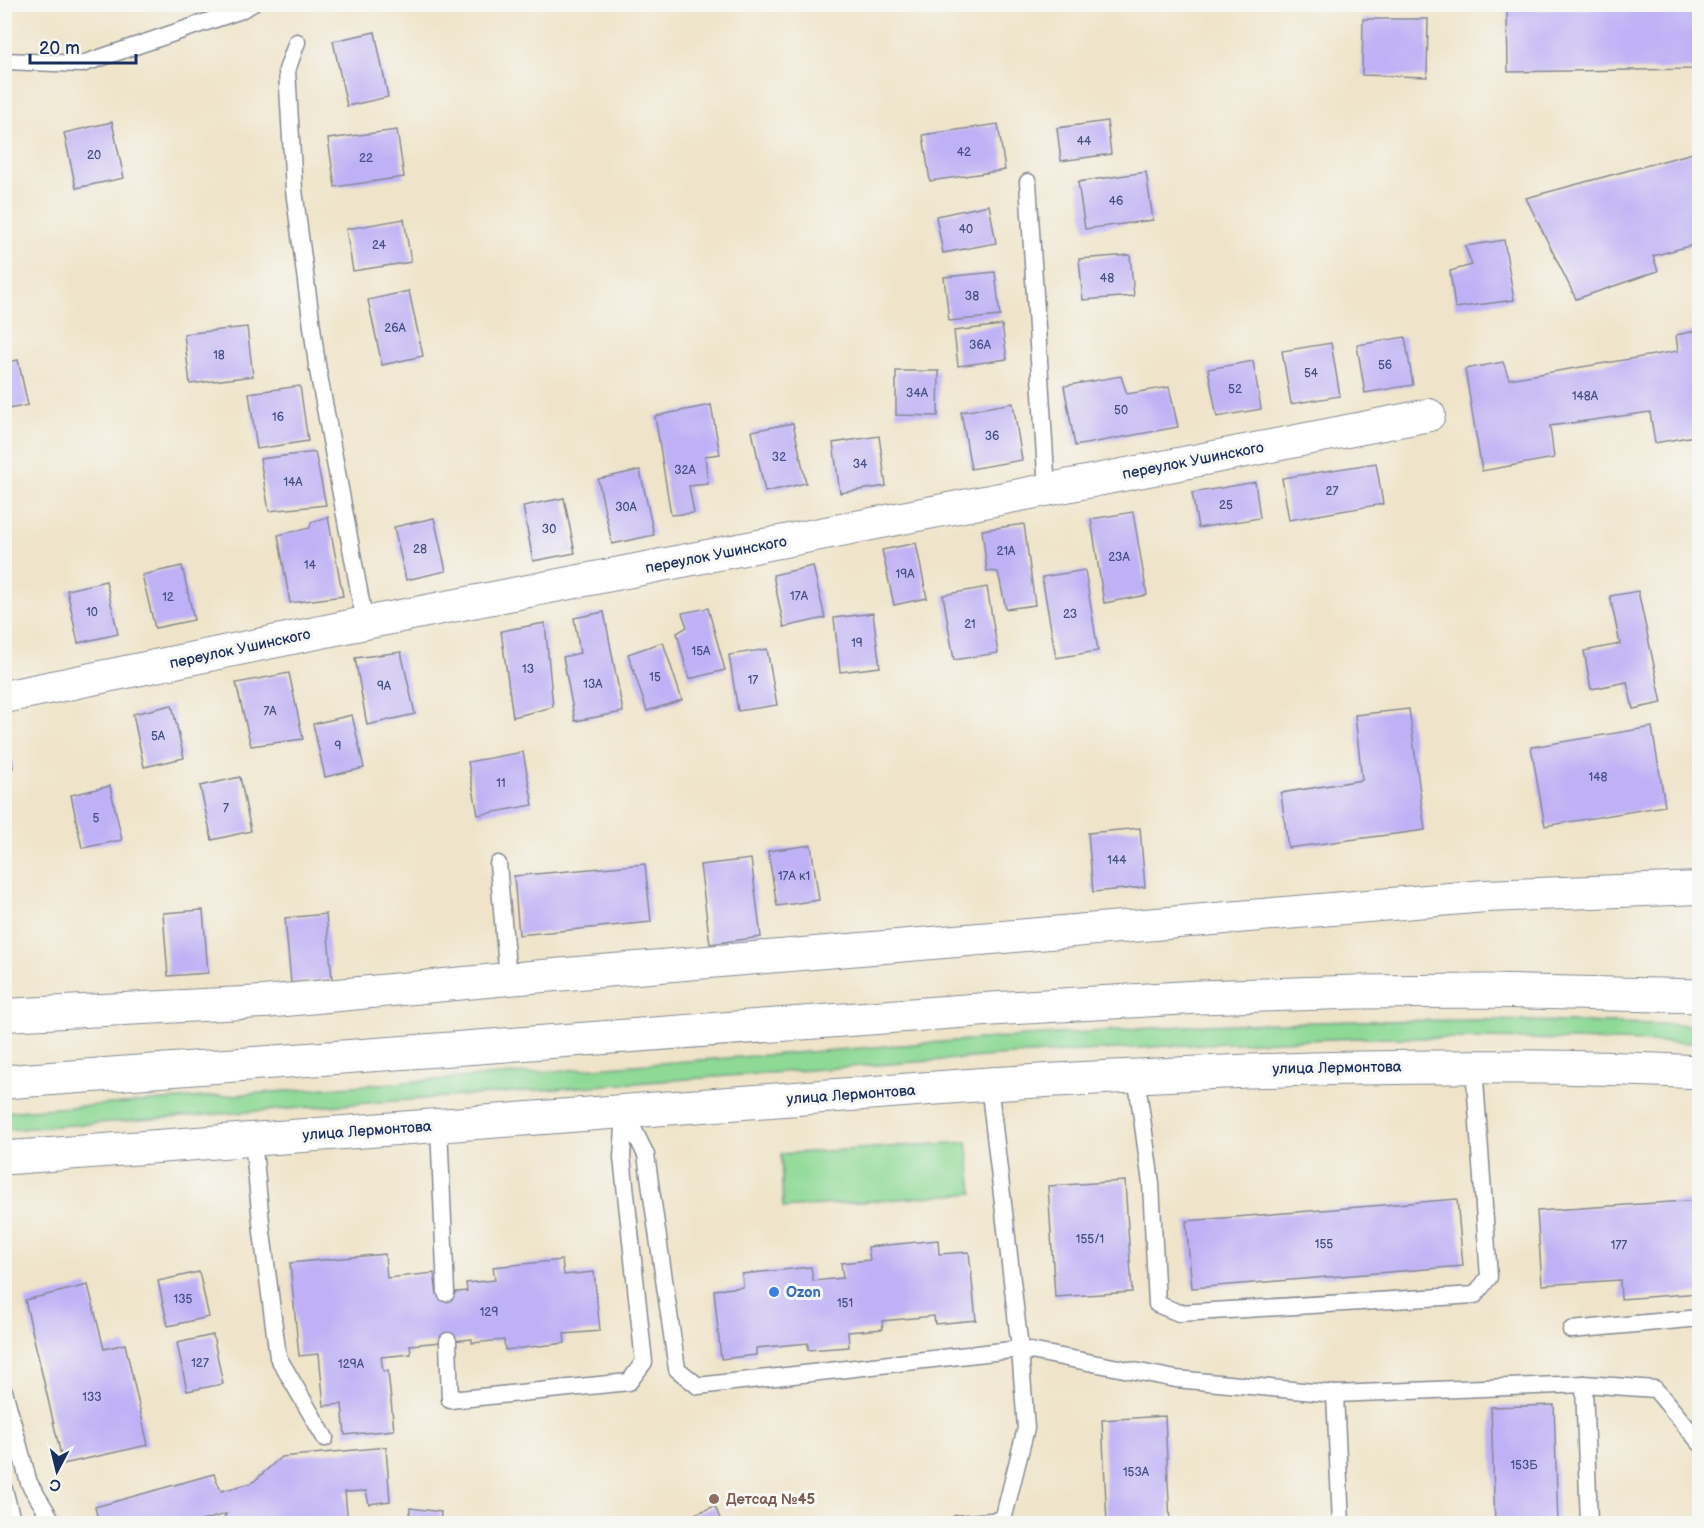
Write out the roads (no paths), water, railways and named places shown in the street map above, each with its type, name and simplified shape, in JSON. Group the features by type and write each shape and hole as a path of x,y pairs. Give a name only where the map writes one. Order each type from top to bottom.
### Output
{"main road":[{"path":"4,1083 980,1010 1199,997 1475,991 1700,996"},
{"name":"улица Лермонтова","path":"4,1158 1136,1075 1357,1067 1474,1066 1623,1068 1700,1072"}],"street":[{"name":"переулок Ушинского","path":"4,697 364,623 1429,415"},
{"path":"4,1015 264,1002 508,979 1473,897 1700,888"}],"lane":[{"path":"4,61 82,64 239,11 252,4"},
{"path":"297,42 286,70 294,190 317,365 364,623"},
{"path":"1028,182 1047,490"},
{"path":"498,864 508,979"},
{"path":"1136,1075 1151,1183 1158,1304 1179,1313 1475,1296 1489,1277 1474,1066"},
{"path":"957,1524 1003,1520 1026,1428 1020,1349 989,1084"},
{"path":"448,1341 450,1400 629,1383 644,1362 622,1157 625,1112"},
{"path":"625,1112 646,1155 677,1369 699,1386 1020,1349 1176,1379 1335,1394 1584,1384 1655,1389 1700,1443"},
{"path":"439,1126 446,1293"},
{"path":"253,1140 278,1357 325,1438"},
{"path":"1571,1330 1700,1318"},
{"path":"1584,1384 1589,1524"},
{"path":"4,1392 29,1483 54,1524"},
{"path":"1335,1394 1341,1524"},
{"path":"4,1489 13,1524"}],"place":[{"name":"Ozon","path":"774,1292"},
{"name":"Детсад №45","path":"714,1499"}]}
